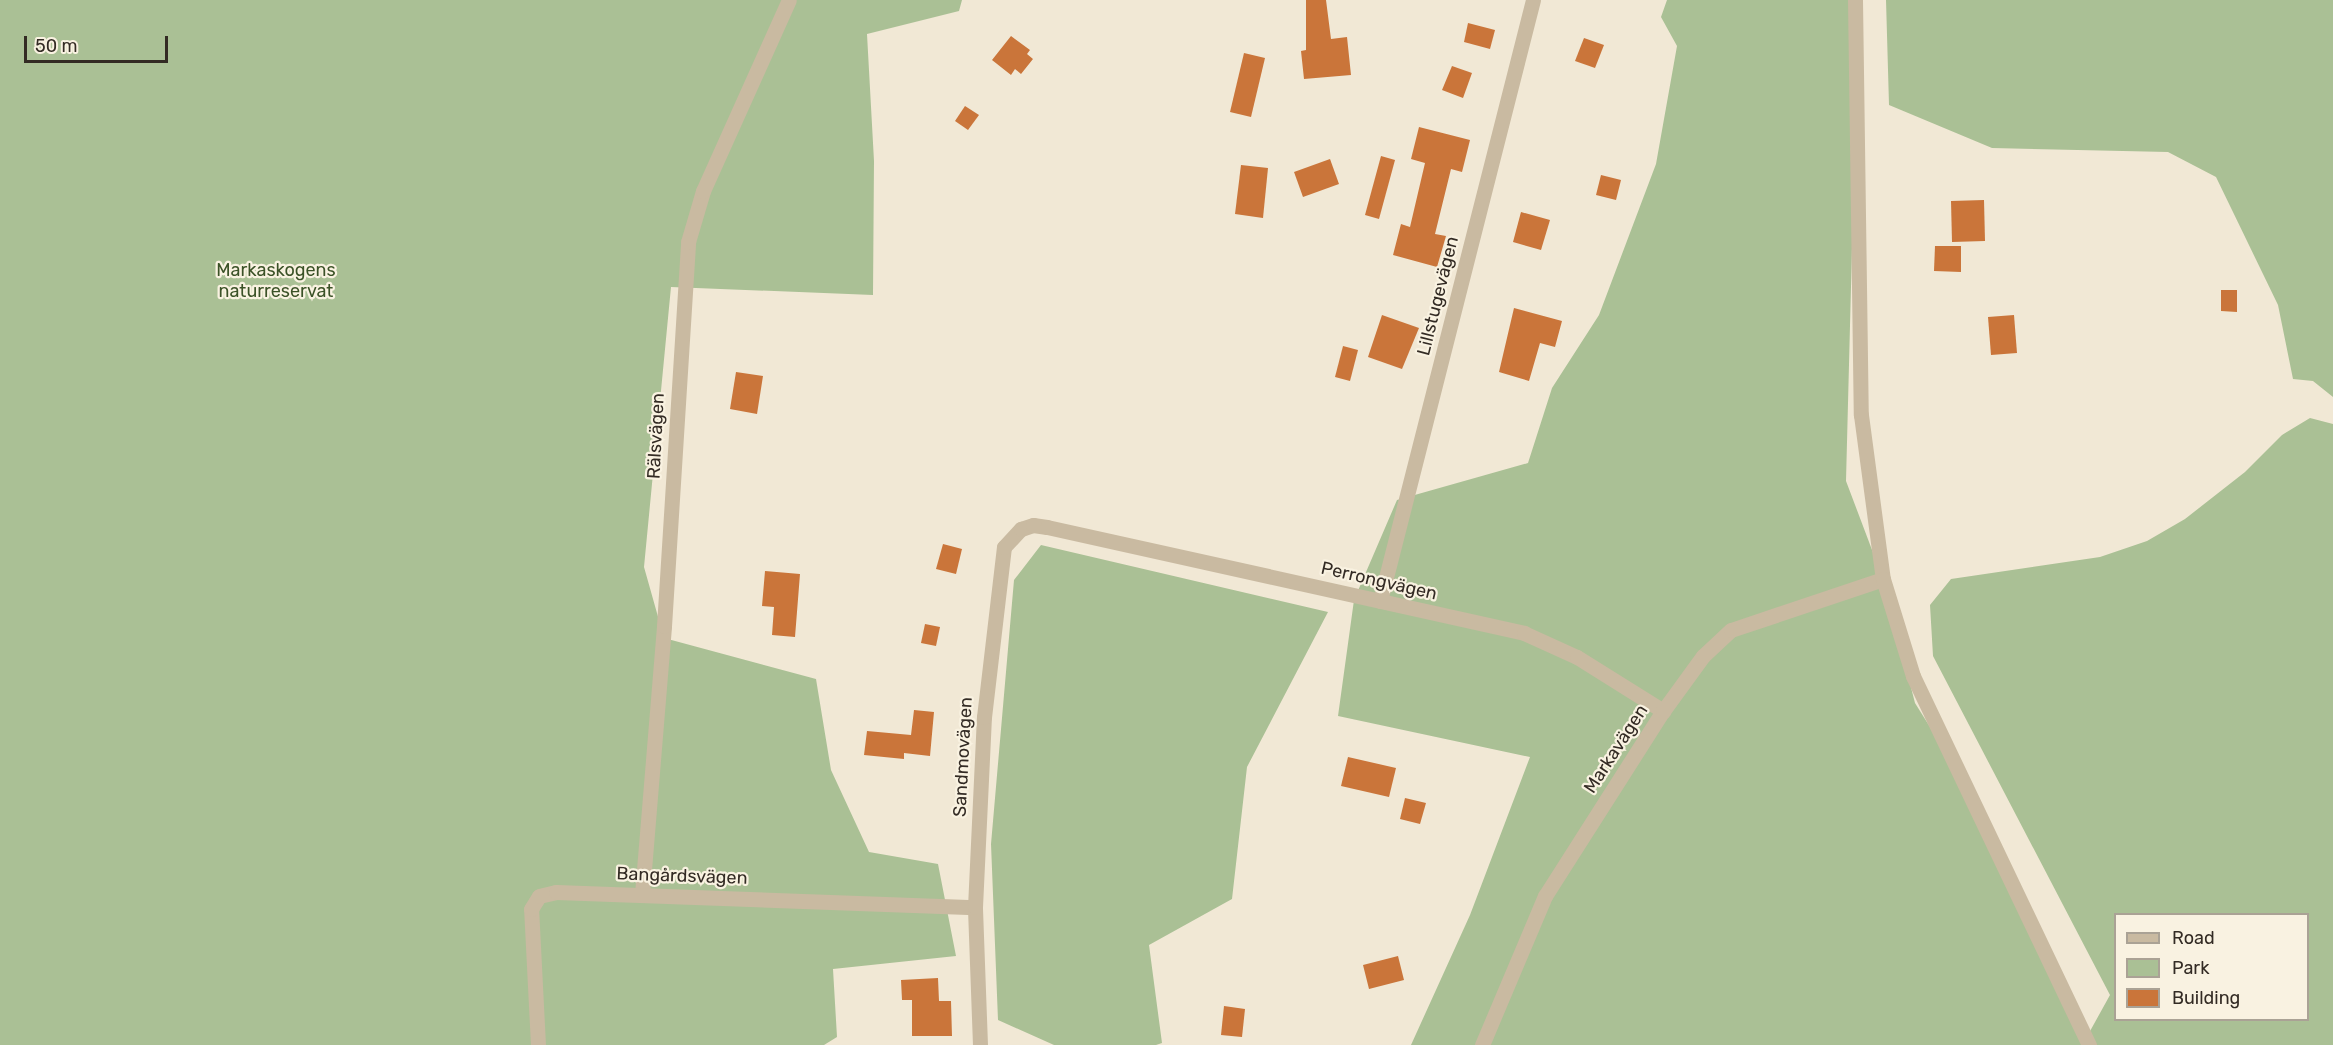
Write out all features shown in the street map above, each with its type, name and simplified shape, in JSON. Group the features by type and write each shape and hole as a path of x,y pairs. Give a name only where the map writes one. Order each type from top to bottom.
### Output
{"street":[{"name":"Rälsvägen","path":"642,894 664,626 688,242 703,191 789,0"},
{"name":"Lillstugevägen","path":"1380,601 1533,0"},
{"path":"1855,0 1861,415 1882,579 1912,676 2089,1045"},
{"name":"Sandmovägen","path":"980,1045 975,907 984,717 1004,548 1010,537 1034,525 1069,532"},
{"name":"Perrongvägen","path":"1069,532 1524,633 1550,643 1663,711"},
{"name":"Markavägen","path":"1482,1045 1545,896 1663,711 1703,656 1731,630 1882,579"},
{"name":"Bangårdsvägen","path":"538,1045 531,909 539,896 556,892 642,894 975,907"}],"green space":[{"name":"Markaskogens naturreservat","path":"0,0 962,0 959,11 867,34 874,161 873,295 671,287 644,567 664,638 816,679 831,770 869,852 938,864 956,956 833,969 837,1037 824,1045 0,1045"},
{"path":"1667,0 1852,0 1852,248 1846,481 1883,579 1915,703 1940,743 2084,1042 2110,995 1933,656 1930,605 1951,579 2100,557 2147,541 2185,519 2245,472 2282,435 2310,418 2333,424 2333,1045 1411,1045 1470,915 1530,757 1338,716 1354,600 1397,500 1528,463 1552,388 1599,315 1656,164 1677,46 1661,17"},
{"path":"1886,0 2333,0 2333,397 2313,381 2293,379 2278,305 2216,177 2168,152 1992,148 1889,105"},
{"path":"1041,545 1328,612 1247,767 1232,899 1149,945 1162,1043 1156,1045 1054,1045 998,1020 991,844 1014,580"}],"building":[{"path":"1306,0 1326,0 1331,39 1347,37 1351,75 1304,79 1301,51 1306,50"},
{"path":"1468,23 1495,30 1490,49 1464,42"},
{"path":"1011,36 1030,50 1027,54 1033,59 1021,74 1015,69 1011,75 992,60"},
{"path":"1584,38 1604,45 1595,68 1575,61"},
{"path":"1244,53 1265,58 1251,117 1230,112"},
{"path":"1452,66 1472,73 1463,98 1442,90"},
{"path":"965,106 979,115 968,130 955,121"},
{"path":"1419,127 1470,140 1462,172 1451,169 1435,234 1446,236 1437,267 1393,255 1401,224 1410,227 1425,163 1411,159"},
{"path":"1381,156 1395,160 1379,219 1365,215"},
{"path":"1330,159 1339,184 1303,197 1294,172"},
{"path":"1241,165 1268,168 1263,218 1235,214"},
{"path":"1601,175 1621,180 1616,200 1596,195"},
{"path":"1984,200 1985,241 1952,242 1951,201"},
{"path":"1521,212 1550,220 1541,250 1513,242"},
{"path":"1935,246 1961,246 1961,272 1934,271"},
{"path":"2221,290 2237,290 2237,312 2221,311"},
{"path":"1514,308 1562,321 1555,347 1540,343 1529,381 1499,372"},
{"path":"1382,315 1419,328 1402,369 1368,357"},
{"path":"2014,315 2017,353 1991,355 1988,317"},
{"path":"1343,346 1358,350 1350,381 1335,377"},
{"path":"736,372 763,376 757,414 730,409"},
{"path":"943,544 962,549 956,574 936,569"},
{"path":"765,571 800,574 795,637 772,635 774,607 762,606"},
{"path":"925,624 940,627 936,646 921,643"},
{"path":"914,710 934,712 930,756 904,753 904,759 864,755 867,731 911,735"},
{"path":"1348,757 1396,768 1389,797 1341,786"},
{"path":"1405,798 1426,803 1420,824 1400,819"},
{"path":"1398,956 1404,980 1369,989 1363,965"},
{"path":"938,978 939,1001 951,1001 952,1036 912,1036 912,1000 902,1000 901,980"},
{"path":"1224,1006 1245,1009 1242,1037 1221,1035"}]}
